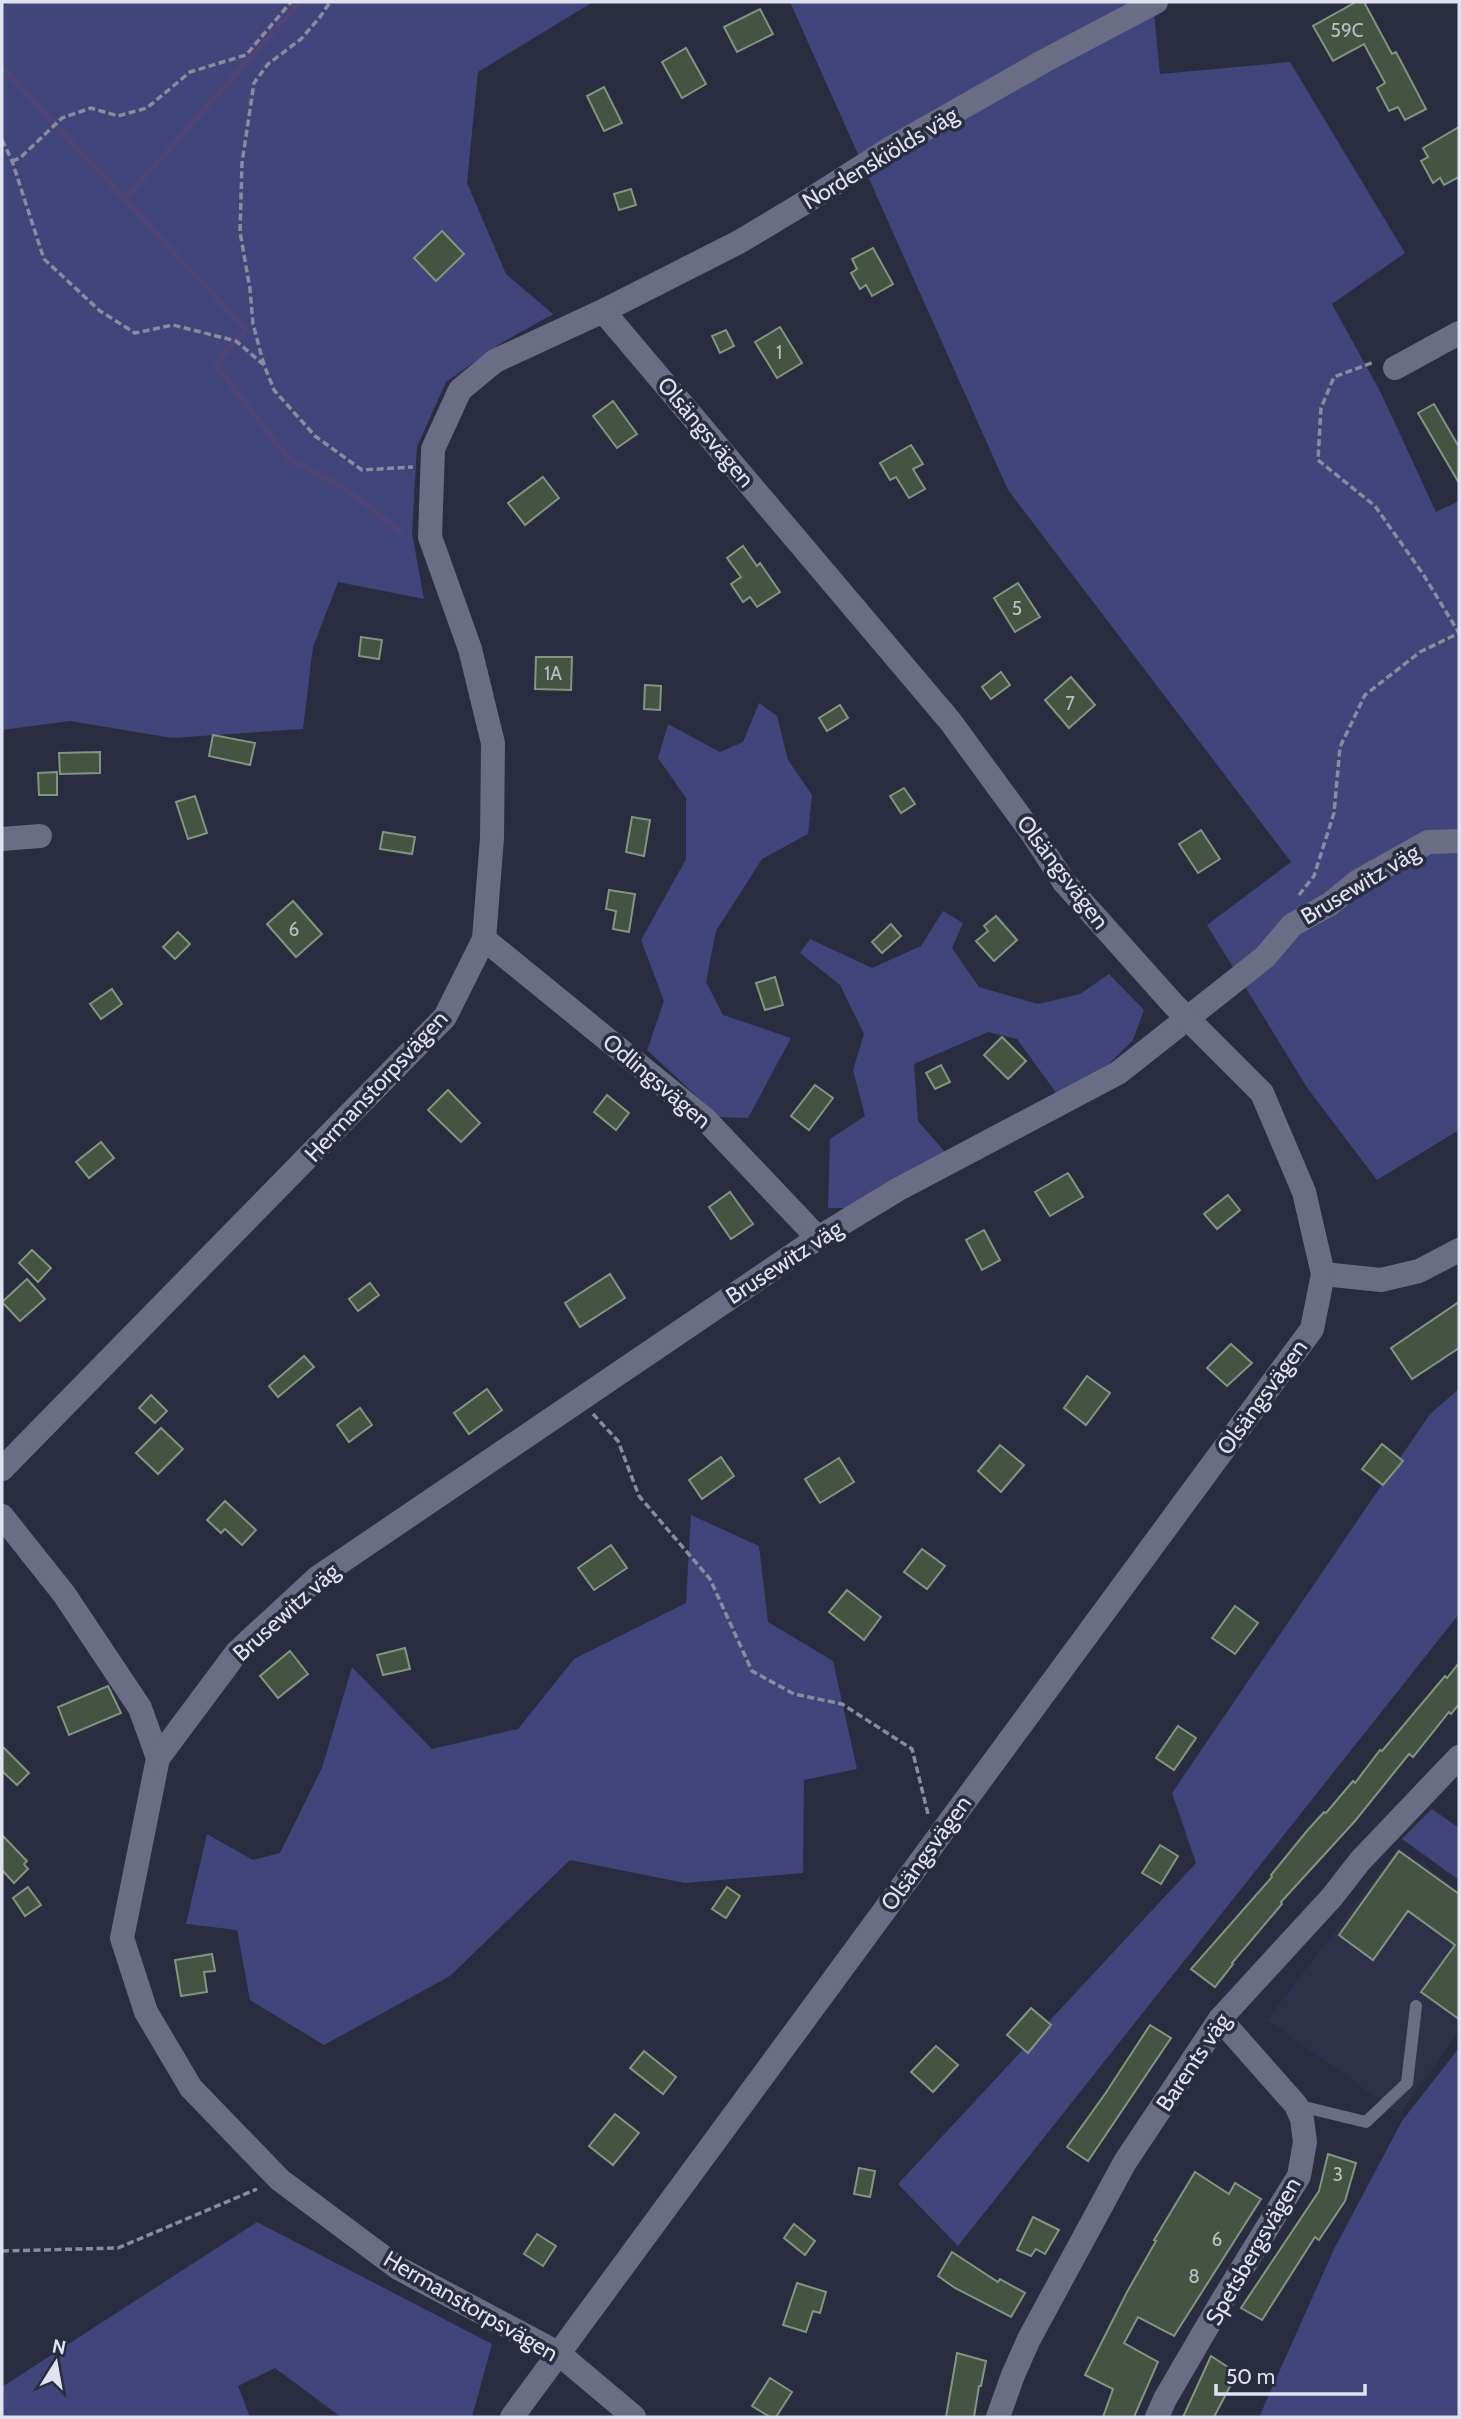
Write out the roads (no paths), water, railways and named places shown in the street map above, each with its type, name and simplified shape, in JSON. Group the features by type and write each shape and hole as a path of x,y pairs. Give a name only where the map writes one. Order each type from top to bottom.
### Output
{"street":[{"name":"Nordenskiölds väg","path":"603,311 739,242 819,195 886,151 1044,61 1156,2"},
{"name":"Hermanstorpsvägen","path":"2,1469 445,1017 484,939 492,838 493,743 470,649 430,537 432,449 460,390 495,361 603,311"},
{"name":"Olsängsvägen","path":"512,2417 1312,1329 1323,1275 1304,1192 1262,1093 1188,1018 1064,882 1032,833 950,722 603,311"},
{"path":"1395,368 1459,332"},
{"path":"2,839 40,836"},
{"name":"Brusewitz väg","path":"158,1758 237,1652 317,1578 818,1238 897,1190 1118,1073 1265,957 1292,925 1330,904 1357,882 1428,842 1459,841"},
{"name":"Odlingsvägen","path":"484,939 705,1119 818,1238"},
{"path":"1323,1275 1381,1280 1419,1271 1459,1250"},
{"path":"2,1516 64,1594 140,1708 158,1758"},
{"name":"Barents väg","path":"998,2417 1030,2339 1125,2162 1220,2018 1332,1897 1360,1861 1459,1757"},
{"name":"Hermanstorpsvägen","path":"158,1758 122,1938 146,2012 191,2088 279,2180 398,2268 558,2353 634,2417"},
{"name":"Spetsbergsvägen","path":"1157,2417 1221,2303 1299,2176 1306,2142 1303,2119 1296,2105 1220,2018"}],"lane":[{"path":"1296,2105 1366,2122 1407,2083 1416,2006"}],"waterway":[{"path":"124,200 300,2"},
{"path":"2,67 246,330 215,364 289,459 346,489 401,532"}]}
